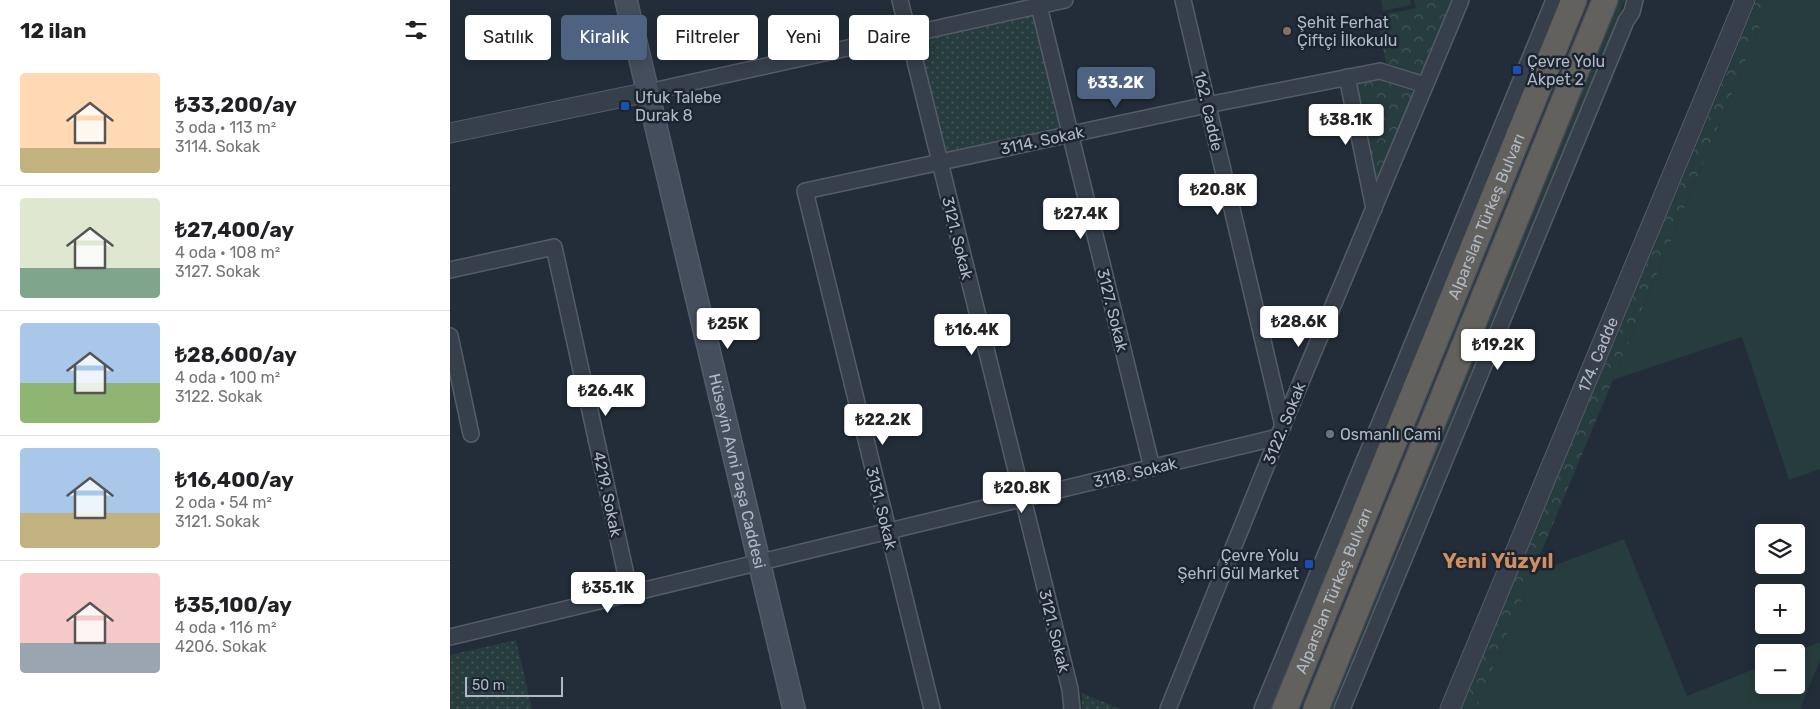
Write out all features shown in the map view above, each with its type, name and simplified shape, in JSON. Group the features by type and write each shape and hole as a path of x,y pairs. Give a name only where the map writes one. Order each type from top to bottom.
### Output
{"highway":[{"name":"Alparslan Türkeş Bulvarı","path":"1285,709 1574,0"},
{"name":"Alparslan Türkeş Bulvarı","path":"1316,709 1605,0"}],"main road":[{"name":"Hüseyin Avni Paşa Caddesi","path":"626,0 794,709"}],"street":[{"name":"3121. Sokak","path":"900,0 903,15"},
{"path":"929,30 1065,0"},
{"name":"162. Cadde","path":"1182,0 1281,432"},
{"name":"3122. Sokak","path":"1168,709 1461,0"},
{"path":"1262,709 1554,0"},
{"path":"1342,709 1626,21 1632,12 1634,0"},
{"name":"174. Cadde","path":"1450,709 1745,0"},
{"name":"3127. Sokak","path":"1039,6 1152,468"},
{"path":"450,133 849,48"},
{"name":"3121. Sokak","path":"914,60 1070,689 1072,709"},
{"name":"3114. Sokak","path":"804,191 1207,105 1380,71 1425,86"},
{"path":"1347,77 1374,209"},
{"name":"3131. Sokak","path":"804,191 932,709"},
{"name":"4219. Sokak","path":"450,270 554,247 630,593"},
{"path":"450,336 472,434"},
{"name":"3118. Sokak","path":"450,637 1152,468 1281,432"}],"green space":[{"path":"1381,0 1410,0 1411,5 1383,11"},
{"path":"1414,0 1452,0 1420,75 1386,63 1377,16 1416,8"},
{"path":"1617,0 1625,0 1335,709 1328,709"},
{"path":"1757,0 1771,0 1476,709 1461,709"},
{"path":"1771,0 1820,0 1820,469 1789,480 1742,337 1613,380"},
{"path":"1035,15 1060,127 946,153 923,60 929,60 929,39"},
{"path":"1381,80 1414,92 1379,178 1374,179 1355,85"},
{"path":"1624,539 1687,696 1755,669 1755,694 1805,694 1805,648 1820,642 1820,660 1800,709 1476,709 1532,574"},
{"path":"516,640 532,709 450,709 450,655"},
{"path":"1082,693 1120,709 1082,709"}],"place":[{"name":"Şehit Ferhat Çiftçi İlkokulu","path":"1287,31"},
{"name":"Çevre Yolu Akpet 2","path":"1517,70"},
{"name":"Ufuk Talebe Durak 8","path":"625,106"},
{"name":"Osmanlı Cami","path":"1330,434"},
{"name":"Çevre Yolu Şehri Gül Market","path":"1309,564"}],"district":[{"name":"Yeni Yüzyıl","path":"1498,561"}]}
